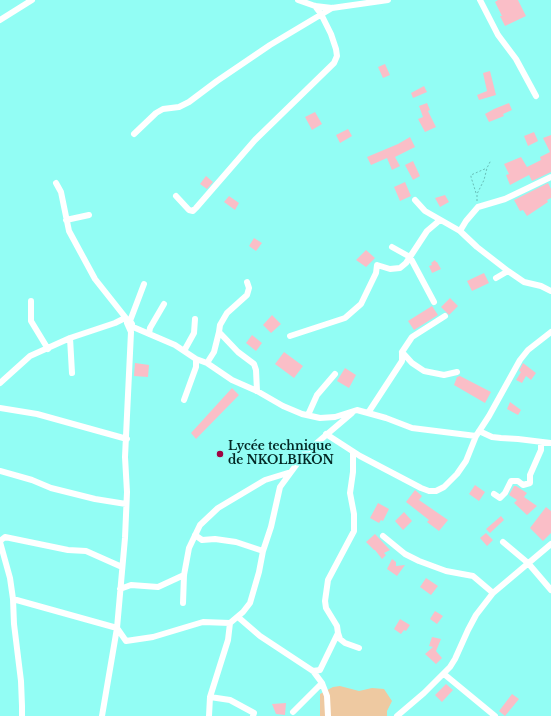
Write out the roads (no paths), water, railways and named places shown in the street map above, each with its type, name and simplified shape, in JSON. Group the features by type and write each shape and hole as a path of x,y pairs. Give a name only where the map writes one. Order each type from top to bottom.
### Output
{"street":[{"path":"0,20 32,0"},
{"path":"298,0 315,6 332,8 388,0"},
{"path":"480,0 498,35 516,59 536,96"},
{"path":"176,196 189,210 193,211 255,140 334,63 337,56 331,34 321,14 315,6"},
{"path":"134,134 156,113 163,109 179,107 189,102 265,48 332,8"},
{"path":"460,231 478,207 505,199 551,177"},
{"path":"56,182 61,192 69,230 95,279 125,318 134,327 175,345 196,359 207,363 232,380 257,391 283,406 302,414 308,414 320,418 335,417 357,410 368,412 412,428 551,443"},
{"path":"415,200 425,211 460,231 477,247 524,282 541,286 551,291"},
{"path":"66,220 89,215"},
{"path":"290,336 346,318 361,304 376,273 377,266 390,269 400,268 406,263 427,231 440,220"},
{"path":"392,247 410,257 434,302"},
{"path":"496,278 508,271"},
{"path":"207,363 214,352 220,325 226,313 247,295 249,288 247,282"},
{"path":"134,327 130,321 144,284"},
{"path":"31,301 30,321 48,349"},
{"path":"149,334 150,328 164,304"},
{"path":"368,412 402,361 402,352 412,337 445,316"},
{"path":"0,383 30,356 70,338 115,323 125,318"},
{"path":"102,716 117,628 125,538 127,492 125,457 131,332 125,318"},
{"path":"184,351 194,333 195,319"},
{"path":"219,332 238,352 254,364 256,370 257,391"},
{"path":"326,434 353,452 421,488 429,491 436,491 444,487 457,474 466,460 478,434 520,360 528,350 551,332"},
{"path":"70,338 72,373"},
{"path":"402,352 412,363 424,371 444,375 457,372"},
{"path":"184,400 196,367 196,359"},
{"path":"308,414 317,395 335,374"},
{"path":"0,408 37,414 127,439"},
{"path":"13,599 117,628 126,641 153,637 203,622 230,623 238,617 250,603 259,572 263,550 271,527 280,487 305,453 326,434 357,410"},
{"path":"494,494 500,498 505,493 511,480 518,481 523,485 530,483 530,475 541,450 541,443"},
{"path":"353,452 353,472 350,493 354,514 354,531 328,580 325,601 326,608 337,626 340,639 345,643 359,648"},
{"path":"0,471 32,480 51,488 95,499 126,504"},
{"path":"183,603 184,575 189,548 200,525 218,508 266,480 291,472"},
{"path":"195,535 202,540 215,539 236,542 263,550"},
{"path":"383,536 406,554 419,561 446,571 473,576 493,593"},
{"path":"22,716 21,681 14,624 13,599 10,578 0,541 5,537 68,550 86,551 122,567"},
{"path":"503,542 528,563 551,590"},
{"path":"397,716 444,674 455,659 476,615 493,593 528,563 550,547"},
{"path":"120,589 131,585 158,587 184,575"},
{"path":"238,617 260,636 313,671 322,683 327,696 328,716"},
{"path":"209,716 210,697 228,640 230,623"},
{"path":"313,671 320,670 338,633"},
{"path":"444,674 495,716"},
{"path":"293,712 322,683"},
{"path":"210,697 230,700 254,713 253,716"}],"place":[{"name":"Lycée technique de NKOLBIKON","path":"220,454"}]}
